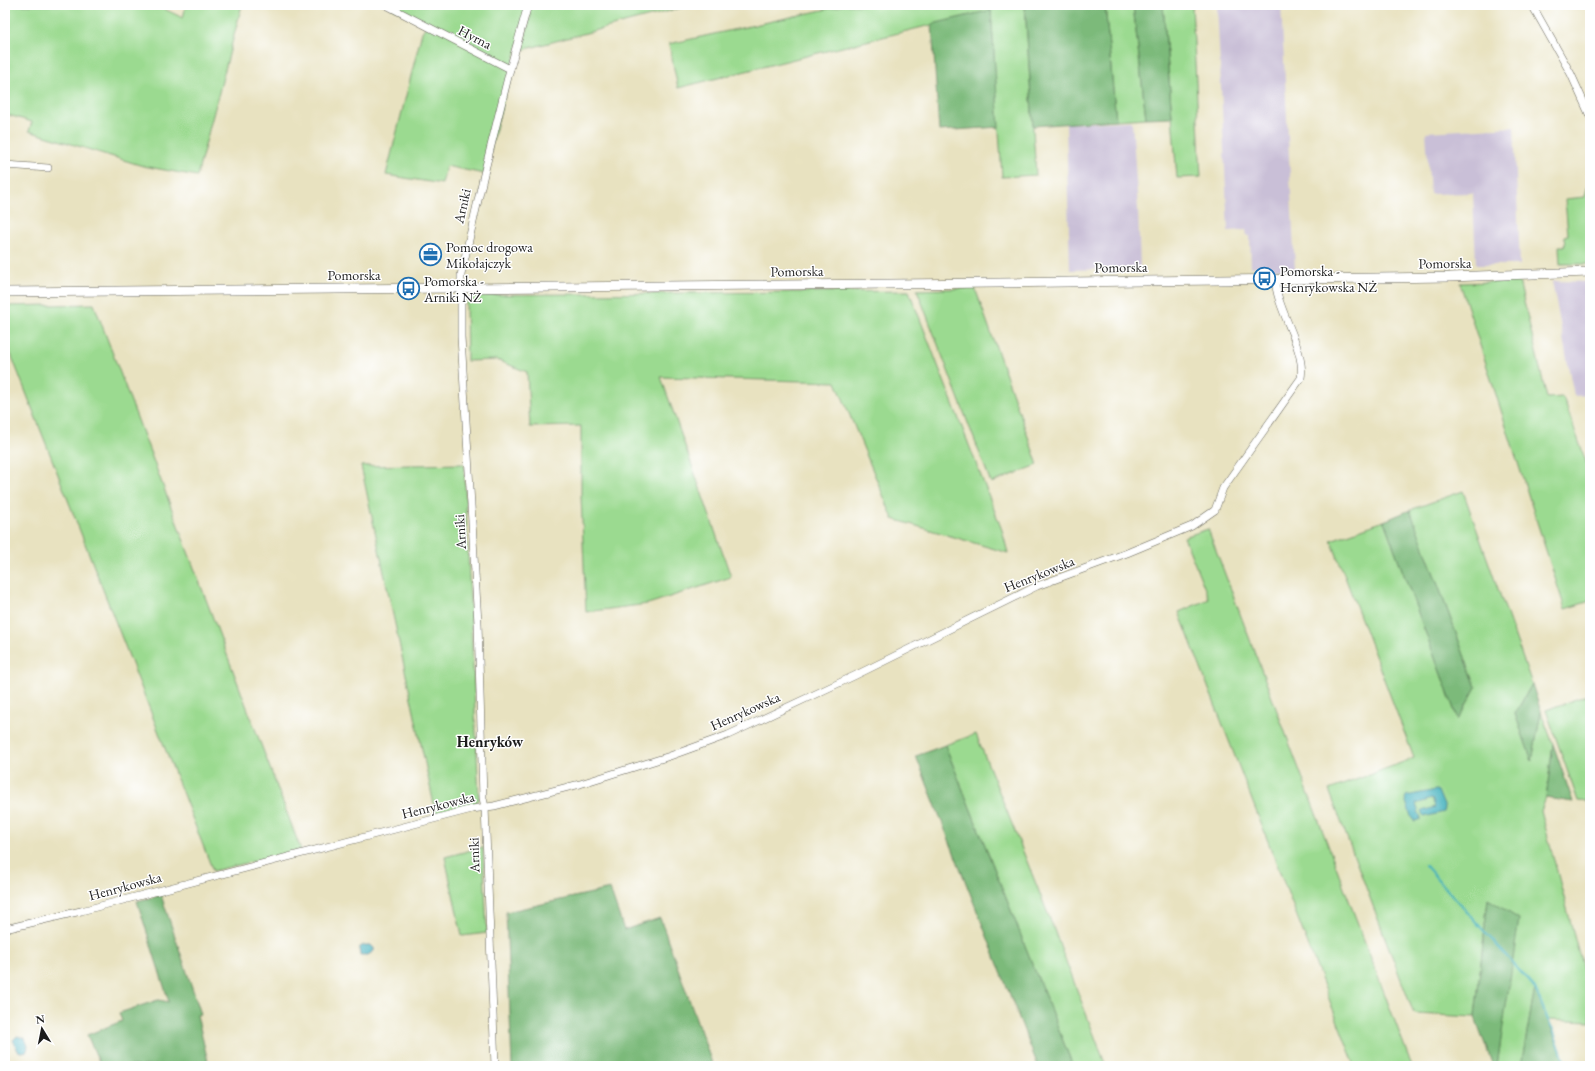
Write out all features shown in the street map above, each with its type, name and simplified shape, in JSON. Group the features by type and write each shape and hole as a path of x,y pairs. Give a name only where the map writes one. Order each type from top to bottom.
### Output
{"street":[{"name":"Hyrna","path":"386,5 510,69"},
{"name":"Arniki","path":"495,1066 485,807 483,798 480,733 478,623 461,337 461,288 462,272 470,230 510,69 528,5"},
{"path":"1532,5 1571,74 1590,116"},
{"path":"5,165 48,168"},
{"name":"Pomorska","path":"5,292 1450,277 1590,272"},
{"name":"Henrykowska","path":"5,929 82,911 580,784 670,756 728,735 854,676 1037,586 1127,553 1192,526 1211,514 1218,506 1223,488 1301,378 1302,370 1300,358 1276,293 1275,278"}],"shaded area":[{"path":"1217,5 1281,5 1295,269 1260,269 1259,266 1251,267 1250,236 1247,236 1246,230 1228,231"},
{"path":"1132,121 1138,209 1140,268 1070,270 1066,124"},
{"path":"1514,127 1520,265 1476,265 1473,193 1430,194 1426,132"},
{"path":"1552,281 1590,282 1590,395 1574,396"}],"green space":[{"path":"5,5 156,5 183,18 186,5 242,5 197,176 143,166 29,131 32,122 5,114"},
{"path":"388,5 692,5 522,50 531,14 526,15 484,174 446,166 442,184 386,175 422,32 426,26"},
{"path":"845,5 1029,5 1025,6 1036,175 1002,177 991,10 678,88 669,44"},
{"path":"1025,5 1105,5 1116,120 1033,126"},
{"path":"1105,5 1133,5 1146,118 1116,120"},
{"path":"1133,5 1163,5 1172,117 1146,118"},
{"path":"1163,5 1192,5 1201,177 1177,178"},
{"path":"991,10 999,127 939,131 932,24"},
{"path":"1590,172 1590,264 1560,264 1559,246 1565,246 1564,236 1568,235 1565,199 1585,197"},
{"path":"1519,281 1547,398 1563,397 1590,473 1590,601 1565,609 1460,283"},
{"path":"975,288 1038,465 991,483 917,290"},
{"path":"909,291 1002,530 1008,553 893,519 836,382 661,377 731,577 648,604 586,612 581,496 581,426 530,427 527,372 497,360 467,361 466,302 473,295"},
{"path":"94,304 301,850 213,871 5,339 5,306"},
{"path":"464,464 479,800 474,804 436,814 361,466"},
{"path":"1463,491 1532,684 1515,714 1532,760 1541,712 1553,744 1546,798 1541,811 1590,995 1590,1022 1548,1020 1535,989 1521,1066 1497,1066 1518,919 1488,899 1475,1017 1414,1014 1329,790 1414,758 1331,540 1384,521 1458,720 1476,687 1410,510"},
{"path":"1410,510 1476,687 1458,720 1384,521"},
{"path":"1208,529 1412,1066 1355,1066 1179,612 1209,599 1184,537"},
{"path":"1532,684 1541,712 1532,761 1515,714"},
{"path":"1590,694 1590,802 1578,801 1546,710"},
{"path":"976,734 1048,914 1106,1066 1073,1066 945,745"},
{"path":"1553,744 1573,802 1546,798"},
{"path":"945,745 1073,1066 1038,1066 916,756"},
{"path":"483,847 487,933 462,936 445,857"},
{"path":"610,889 624,930 660,918 713,1066 512,1066 506,912"},
{"path":"161,895 201,1014 197,1015 209,1066 101,1066 87,1035 122,1021 119,1013 158,1000 169,1002 137,901"},
{"path":"1488,899 1519,919 1497,1066 1493,1066 1475,1017"},
{"path":"1535,988 1559,1046 1566,1066 1521,1066"}],"water":[{"path":"1436,790 1438,791 1445,808 1444,812 1424,817 1422,811 1435,807 1432,799 1416,804 1421,819 1415,821 1412,819 1405,799 1406,796"},
{"path":"364,945 371,945 374,948 374,951 368,955 360,955 360,947"},
{"path":"17,1036 25,1038 28,1046 27,1051 18,1051 13,1040"}],"waterway":[{"path":"1425,865 1535,988 1554,1031 1566,1066"}],"place":[{"name":"Pomoc drogowa Mikołajczyk","path":"430,255"},
{"name":"Pomorska - Henrykowska NŻ","path":"1264,279"},
{"name":"Pomorska - Arniki NŻ","path":"408,289"}],"district":[{"name":"Henryków","path":"490,741"}]}
